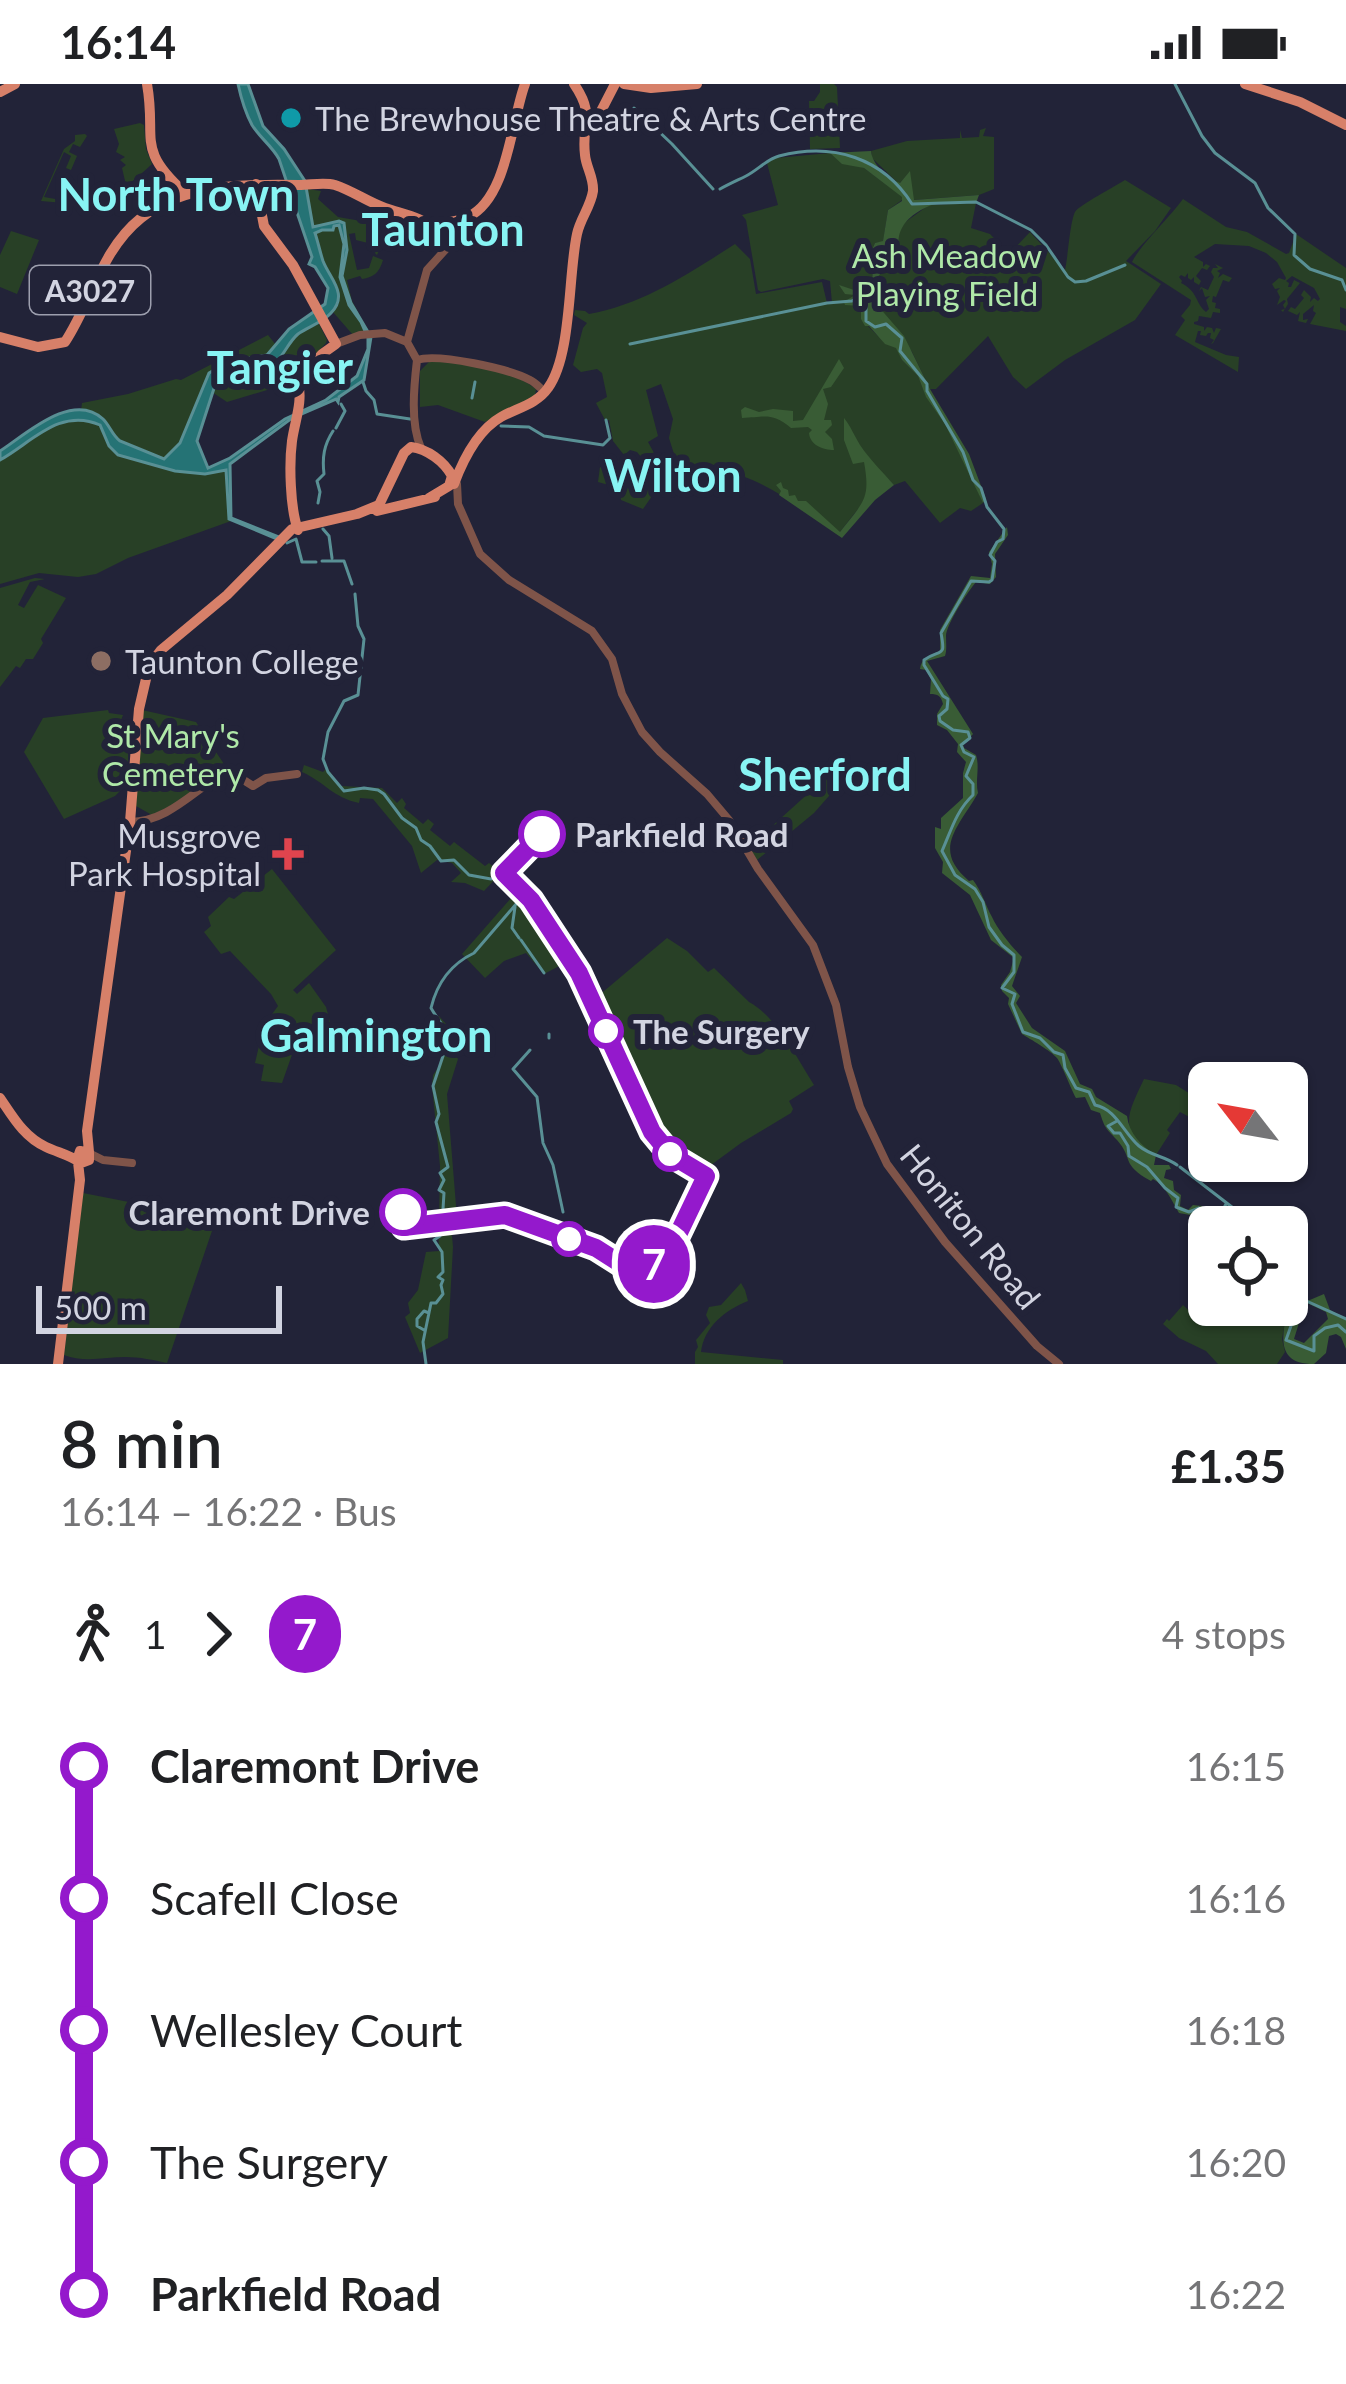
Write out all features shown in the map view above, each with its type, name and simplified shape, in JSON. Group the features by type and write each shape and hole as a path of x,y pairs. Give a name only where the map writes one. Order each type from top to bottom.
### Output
{"main road":[{"path":"0,92 15,84"},
{"path":"147,84 152,153 184,193"},
{"path":"431,224 469,216 486,200 503,169 525,84"},
{"path":"574,84 591,121"},
{"path":"58,1362 130,825 139,709 156,656 299,528 451,489 476,442 494,422 545,392 557,368 575,244 593,190 585,156 591,121 615,85 697,84"},
{"path":"1245,84 1300,102 1346,125"},
{"path":"256,184 261,219 293,265 336,344 300,377 300,406 291,448 299,528"},
{"name":"A3027","path":"0,337 38,347 65,342 123,236 146,214 184,193 256,184 334,185 431,224"},
{"path":"386,503 404,453 414,446 457,477"},
{"path":"442,462 466,459"},
{"path":"435,496 452,481 442,462"},
{"path":"0,1098 30,1137 46,1147 83,1157"}],"street":[{"path":"407,342 427,270 446,248 431,224"},
{"path":"336,344 368,334 387,334 407,342 418,360 415,420 421,449"},
{"path":"418,360 437,356 480,365 524,377 545,392"},
{"path":"404,453 415,420"},
{"path":"457,477 458,504"},
{"path":"435,496 450,496 458,504"},
{"name":"Honiton Road","path":"458,504 475,548 497,571 592,631 612,659 622,694 643,732 721,809 813,945 836,1005 860,1107 887,1164 945,1242 1037,1346 1059,1364"},
{"path":"130,825 171,809 224,773 252,786 262,779 297,774"},
{"path":"83,1157 132,1163"}],"green space":[{"path":"820,84 837,87 840,148 810,149 809,101 820,92"},
{"path":"140,123 152,164 111,207 41,201 64,149 75,141 75,135 85,134 80,147 73,144 69,152 77,156 71,170 66,168 71,156 64,152 44,197 72,202 84,178 79,194 102,205 126,185 122,168 126,165 120,160 125,157 116,152 119,144 114,129"},
{"path":"986,128 983,136 994,137 994,189 979,195 913,200 909,173 899,184 872,158 871,151 907,141 960,138 960,130 962,138 979,137"},
{"name":"Ash Meadow Playing Field","path":"830,153 864,168 903,197 888,210 883,242 875,243 869,259 872,281 897,246 904,223 929,205 976,203 971,228 990,234 1009,254 1030,232 1065,270 1075,212 1125,180 1171,208 1126,261 1161,284 1135,320 1065,360 1026,389 988,336 936,389 930,389 912,352 866,292 863,321 897,348 918,376 962,455 983,503 971,511 960,508 940,523 905,481 894,485 889,480 838,535 751,480 714,469 680,473 669,438 673,419 661,384 646,390 658,436 648,442 659,462 643,468 661,483 643,509 621,500 620,488 598,482 600,467 613,473 618,461 626,459 641,468 642,458 630,450 624,455 613,441 609,420 596,403 607,397 602,373 597,369 581,372 573,365 587,323 574,315 575,310 589,314 628,303 735,244 750,259 756,294 822,282 827,303 832,303 830,281 823,279 758,290 742,215 778,205 767,163"},
{"path":"307,189 321,191 318,199 338,217 384,225 377,255 380,242 356,240 355,233 349,234 357,270 369,268 373,256 383,260 373,276 347,280 369,332 353,335 333,312 339,290 321,257"},
{"path":"1183,199 1226,227 1247,232 1286,254 1296,234 1346,268 1346,309 1340,307 1340,322 1346,331 1310,324 1316,313 1314,305 1303,314 1306,323 1298,321 1300,312 1288,311 1304,298 1304,290 1310,302 1320,299 1314,288 1292,276 1286,281 1288,287 1294,280 1300,283 1285,309 1284,300 1277,305 1280,288 1272,284 1286,278 1266,253 1249,246 1215,244 1194,257 1203,267 1210,266 1196,276 1199,285 1188,273 1179,277 1206,312 1210,296 1205,297 1202,288 1199,291 1201,287 1208,290 1214,277 1211,272 1218,268 1215,264 1223,268 1217,271 1218,278 1223,274 1232,278 1223,280 1213,296 1220,313 1213,312 1211,318 1199,316 1194,322 1204,331 1207,327 1214,333 1221,329 1213,343 1211,333 1200,335 1201,331 1195,342 1239,357 1238,372 1175,335 1191,300 1132,262"},
{"path":"11,231 39,240 17,294 0,287 0,255"},
{"path":"318,322 326,343 287,384 227,402 212,392 228,370 271,363 293,338"},
{"path":"268,335 276,345 265,357 228,362 210,373 180,443 164,460 120,441 101,420 81,411 82,403 181,380"},
{"path":"430,361 500,371 536,389 535,396 485,422 438,405 420,407 420,371"},
{"path":"80,419 100,425 118,455 175,471 227,470 231,521 96,574 39,573 0,584 0,460 45,431"},
{"path":"35,578 45,579 30,582 18,605 24,608 38,585 66,598 33,659 16,666 0,687 0,588"},
{"path":"108,710 123,715 121,720 132,726 128,783 115,796 64,819 24,752 43,718"},
{"name":"St Mary's Cemetery","path":"142,710 196,722 226,767 182,800 152,815 136,806"},
{"path":"304,765 323,772 327,768 341,786 382,788 397,803 402,798 404,808 423,824 428,819 434,824 430,830 450,846 454,842 501,873 484,891 451,882 461,873 452,863 437,860 421,873 412,846 373,799 360,798 359,803 342,797 302,772"},
{"path":"820,774 836,788 814,813 757,860 749,847 812,790"},
{"path":"272,869 336,950 293,990 297,994 309,983 326,1007 334,1036 310,1049 294,1049 282,1083 261,1081 264,1065 255,1063 259,1046 268,1047 270,1034 262,1028 278,1006 230,951 221,954 204,932 211,926 208,917 229,897 234,899"},
{"path":"505,880 530,906 567,962 544,974 526,953 504,961 485,978 462,954 511,898 498,885"},
{"path":"667,938 708,972 714,968 769,1018 814,1085 789,1101 791,1113 707,1168 674,1149 650,1117 597,997"},
{"path":"439,1016 454,1033 451,1046 458,1059 447,1094 457,1218 439,1221 440,1166 432,1086 445,1036 433,1018"},
{"path":"1144,1079 1176,1085 1188,1092 1188,1116 1180,1112 1156,1155 1130,1130"},
{"path":"83,1193 139,1204 213,1228 167,1363 64,1355"},
{"path":"451,1225 448,1338 420,1353 405,1317 410,1313 408,1303 418,1290 426,1252 439,1251 438,1226"},
{"path":"741,1283 748,1301 717,1320 701,1352 783,1360 783,1364 695,1364 696,1340 710,1323 709,1307 721,1305"},
{"path":"1183,1305 1188,1310 1188,1326 1284,1326 1285,1352 1277,1364 1218,1364 1163,1324"}],"shaded area":[{"path":"238,84 248,84 263,126 305,181 313,227 344,223 347,250 342,276 371,337 364,380 338,402 292,418 230,464 231,518 277,539 229,519 226,470 175,471 118,455 100,425 72,420 59,424 0,460 0,451 35,427 77,410 91,411 120,441 164,459 180,443 209,373 228,362 267,355 289,329 325,304 328,288 309,264 312,257 279,159 252,125","holes":["339,225 344,244 340,277 368,338 357,376 326,400 285,419 208,468 197,441 218,376 271,365 298,334 331,313 338,293 315,233"]},
{"path":"871,151 877,166 895,181 900,183 910,171 914,200 979,195 976,203 938,204 914,215 901,231 900,252 872,283 873,266 868,259 875,243 883,241 888,210 902,197 864,168 842,164 830,153"},
{"path":"839,285 865,291 904,336 969,454 986,499 983,503 918,376 896,348 865,326 861,306 845,305 855,295 845,294"},
{"path":"839,359 844,368 831,387 823,389 828,404 824,420 831,420 832,425 825,432 834,450 814,444 808,427 791,428 768,417 742,418 745,407 759,412 793,411 793,421 803,420"},
{"path":"844,418 894,485 842,538 779,495 776,485 781,482 789,496 806,501 840,532 866,493 864,462 853,464 844,440"},
{"path":"1007,527 1008,535 995,554 996,577 990,584 976,582 950,624 945,656 927,661 973,734 963,745 977,760 978,793 952,838 952,859 973,880 998,927 1022,957 1012,986 1020,996 1016,1003 1032,1028 1065,1051 1080,1084 1127,1116 1137,1138 1156,1155 1154,1165 1169,1165 1164,1178 1173,1181 1181,1195 1180,1206 1188,1215 1179,1213 1161,1185 1131,1166 1100,1113 1091,1110 1085,1097 1076,1098 1057,1058 1022,1034 1001,985 1014,958 991,940 970,895 942,873 935,827 941,829 941,818 963,798 966,762 957,752 958,744 937,725 943,704 939,696 930,694 931,679 920,669 924,660 940,651 940,630 971,576 990,578 989,552"},
{"path":"1324,1294 1330,1310 1346,1319 1346,1349 1341,1337 1329,1336 1326,1353 1314,1364 1294,1360 1283,1341 1285,1326 1298,1326 1294,1339 1304,1343 1328,1319 1326,1312 1308,1301"}],"waterway":[{"path":"1175,84 1215,153 1255,183 1268,208 1295,234 1294,255 1310,269 1342,280 1346,290"},
{"path":"634,108 713,189"},
{"path":"720,189 779,156 837,153 887,175 912,204 976,202 1031,230 1075,282 1125,265"},
{"path":"630,344 860,296 866,321 875,327 886,324 902,338 900,351 927,384 987,507 1004,529 1003,539 990,555 995,561 992,580 971,581 941,633 941,652 924,660 948,699 940,721 953,730 968,732 970,738 961,745 974,757 966,776 973,784 973,795 958,814 942,851 955,875 975,889 989,927 1014,955 1014,972 1002,988 1015,994 1012,1004 1023,1032 1063,1055 1076,1088 1089,1092 1095,1105 1114,1116 1139,1146 1177,1165"},
{"path":"363,382 377,414 410,419"},
{"path":"472,398 475,382"},
{"path":"336,428 345,411 341,404"},
{"path":"501,426 529,427 544,436 603,445 610,438 606,420"},
{"path":"318,503 317,481 324,474 324,451 333,431"},
{"path":"323,529 329,536 332,558"},
{"path":"287,543 296,539 302,562 316,562"},
{"path":"322,561 344,561 352,584"},
{"path":"355,594 364,639 358,695 344,701 328,732 323,759 328,772 344,791 378,790 441,861 454,860 469,875 491,879"},
{"path":"426,1364 423,1342 431,1303 443,1294 443,1280 438,1277 443,1272 442,1252 434,1240 440,1236 446,1214 444,1193 439,1190 444,1180 440,1173 448,1167 436,1122 439,1114 433,1086 449,1038 431,1008 446,975 474,953 517,903 517,895 498,884"},
{"path":"515,907 512,928 519,938"},
{"path":"521,940 544,973"},
{"path":"530,1050 513,1069 537,1097 543,1143 563,1212"},
{"path":"1117,1121 1108,1126 1120,1133 1129,1156 1178,1198 1176,1207 1188,1212"},
{"path":"1180,1167 1231,1206"},
{"path":"1308,1302 1346,1319"},
{"path":"424,1330 417,1326 417,1319 424,1311 429,1313"},
{"path":"1291,1326 1286,1340 1314,1351 1314,1336 1325,1328 1338,1325 1346,1332"}],"bus line":[{"name":"7","path":"403,1212 404,1227 505,1215 596,1248 640,1276 673,1245 706,1176 659,1143 579,973 531,900 504,873 542,834"}],"place":[{"name":"The Brewhouse Theatre & Arts Centre","path":"291,118"},
{"name":"Taunton College","path":"101,661"},
{"name":"Parkfield Road","path":"542,834"},
{"name":"Musgrove Park Hospital","path":"288,854"},
{"name":"The Surgery","path":"606,1031"},
{"name":"Claremont Drive","path":"403,1212"}],"district":[{"name":"North Town","path":"176,194"},
{"name":"Taunton","path":"443,229"},
{"name":"Tangier","path":"280,367"},
{"name":"Wilton","path":"673,475"},
{"name":"Sherford","path":"825,774"},
{"name":"Galmington","path":"376,1035"}]}
